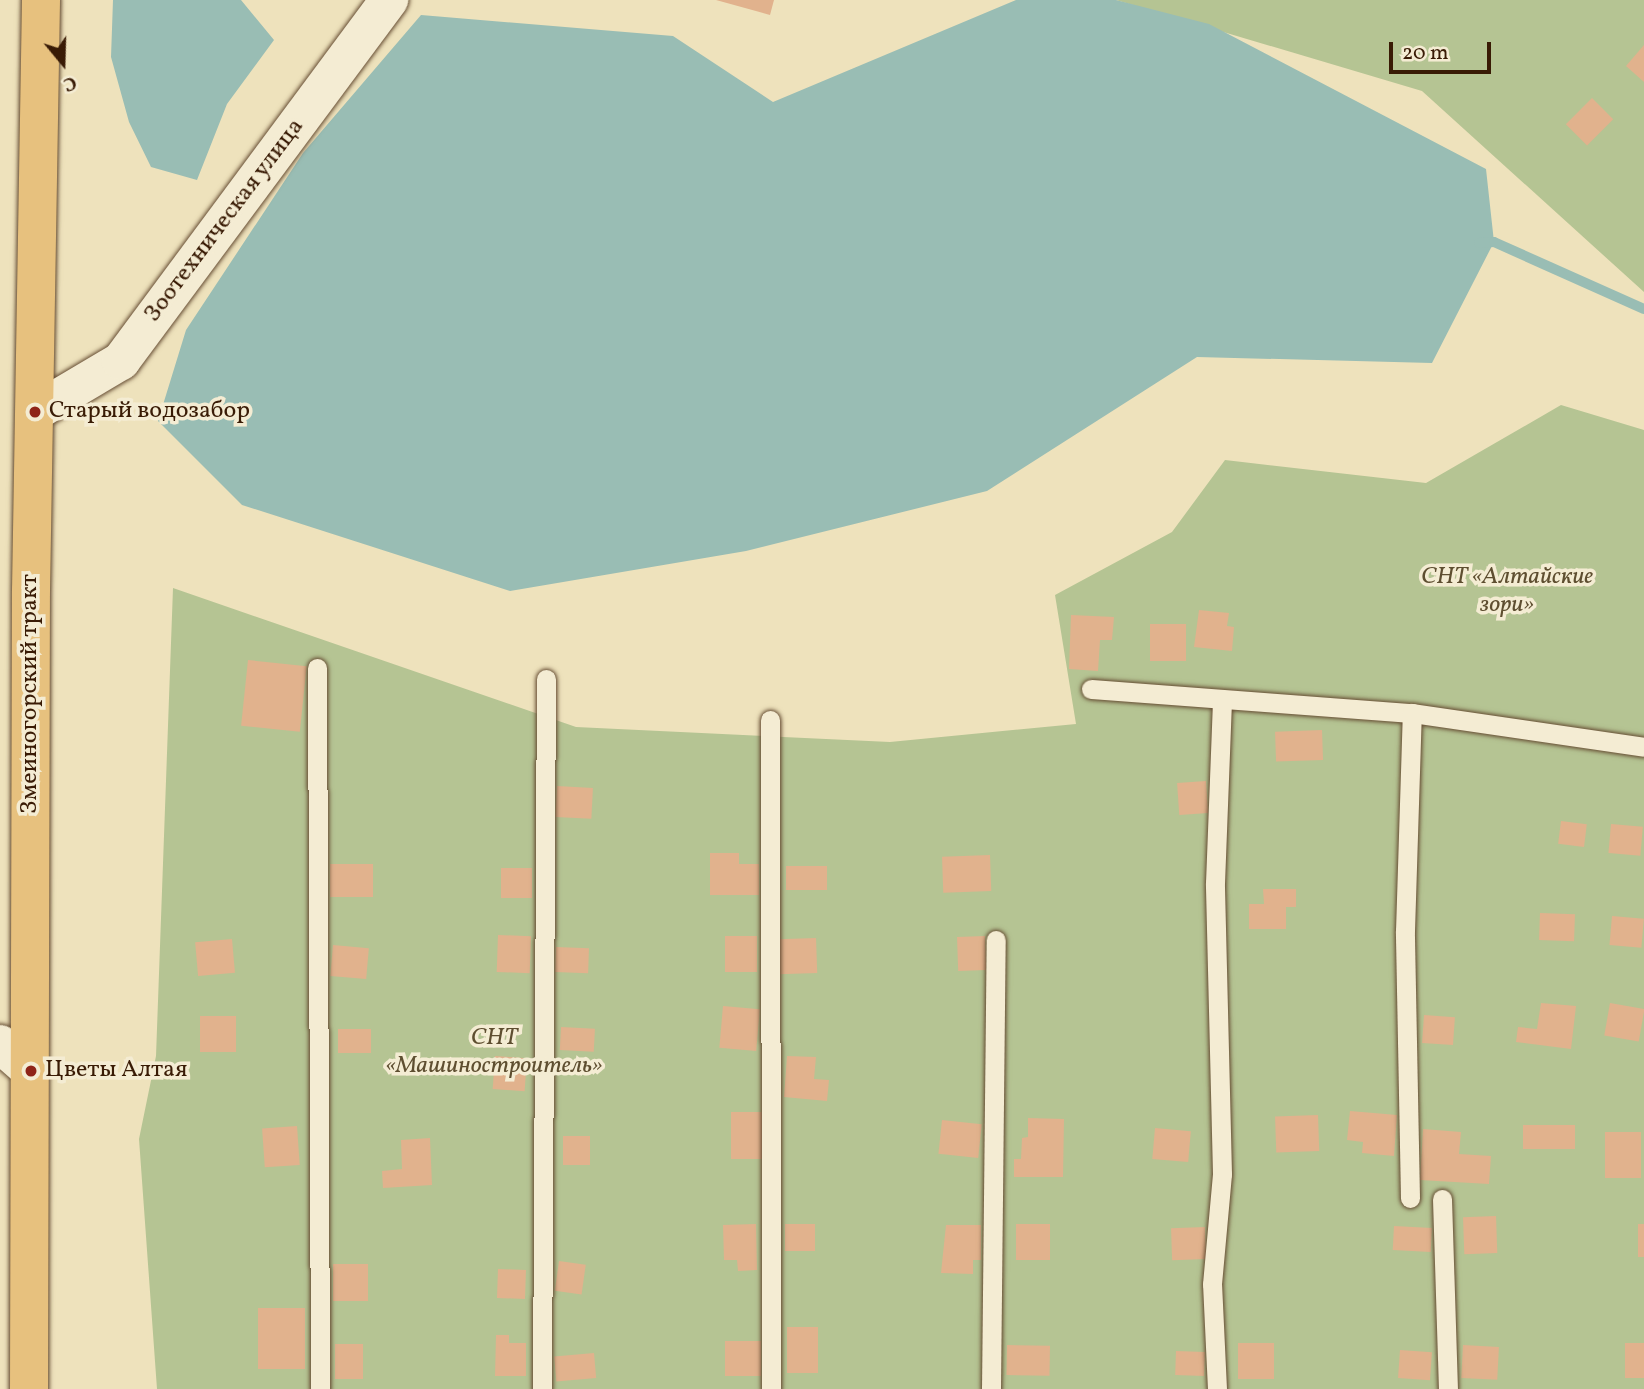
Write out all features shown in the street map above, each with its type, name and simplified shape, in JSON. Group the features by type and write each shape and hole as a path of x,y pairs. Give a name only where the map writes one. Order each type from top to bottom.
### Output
{"highway":[{"name":"Змеиногорский тракт","path":"29,1389 35,412 41,0"}],"street":[{"name":"Зоотехническая улица","path":"35,412 121,361 389,0"},
{"path":"0,1044 32,1070"}],"lane":[{"path":"317,668 320,1389"},
{"path":"542,1389 546,679"},
{"path":"1091,689 1412,713 1644,747"},
{"path":"1217,1389 1212,1284 1222,1174 1215,883 1222,699"},
{"path":"1410,1198 1405,931 1412,713"},
{"path":"770,720 771,1389"},
{"path":"991,1389 996,940"},
{"path":"1442,1199 1448,1389"}],"green space":[{"path":"1116,0 1644,0 1644,292 1422,91"},
{"name":"СНТ «Машиностроитель»","path":"1561,405 1644,430 1644,1389 157,1389 139,1139 156,1056 173,588 576,727 890,742 1076,724 1055,595 1172,532 1225,460 1426,483"}],"water":[{"path":"113,0 241,0 274,40 227,104 197,180 151,167 129,122 111,57"},
{"path":"1016,0 1116,0 1209,24 1486,169 1494,242 1432,363 1197,357 987,491 746,551 510,591 242,505 158,421 186,330 303,153 421,15 673,36 773,102"}],"building":[{"path":"716,0 774,0 770,15"},
{"path":"1644,45 1644,82 1626,66"},
{"path":"1592,98 1613,119 1587,145 1566,124"},
{"path":"1199,610 1229,613 1227,626 1234,627 1232,651 1194,647"},
{"path":"1071,615 1114,617 1112,640 1100,640 1098,671 1069,669"},
{"path":"1150,624 1186,624 1186,661 1150,661"},
{"path":"248,660 307,666 300,732 241,726"},
{"path":"1322,730 1323,760 1276,762 1275,732"},
{"path":"1206,781 1208,813 1179,815 1177,783"},
{"path":"557,786 593,788 591,819 555,817"},
{"path":"1561,821 1587,824 1584,847 1558,844"},
{"path":"1611,824 1643,827 1640,856 1608,853"},
{"path":"710,853 739,853 739,864 759,864 759,895 710,895"},
{"path":"990,855 991,891 943,893 942,857"},
{"path":"330,864 373,864 373,897 330,897"},
{"path":"786,866 827,866 827,890 786,890"},
{"path":"501,868 532,868 532,898 501,898"},
{"path":"1263,889 1296,889 1296,907 1286,907 1286,929 1249,929 1249,904 1264,904"},
{"path":"1540,913 1575,914 1574,941 1539,940"},
{"path":"1612,916 1644,919 1641,948 1609,945"},
{"path":"498,935 531,936 530,973 497,972"},
{"path":"725,936 757,936 757,972 725,972"},
{"path":"985,936 986,970 958,971 957,937"},
{"path":"816,938 817,973 779,974 778,939"},
{"path":"232,939 235,973 198,976 195,942"},
{"path":"333,945 369,948 366,979 330,976"},
{"path":"556,947 589,948 588,973 555,972"},
{"path":"1541,1003 1576,1006 1571,1049 1516,1042 1518,1027 1537,1029"},
{"path":"1610,1003 1644,1009 1639,1042 1604,1035"},
{"path":"723,1006 760,1009 756,1051 719,1048"},
{"path":"1424,1015 1455,1017 1453,1045 1422,1043"},
{"path":"200,1016 236,1016 236,1052 200,1052"},
{"path":"561,1027 595,1029 594,1052 560,1050"},
{"path":"338,1029 371,1029 371,1053 338,1053"},
{"path":"495,1056 527,1058 525,1091 493,1089"},
{"path":"787,1056 816,1057 814,1079 829,1080 827,1101 784,1097"},
{"path":"1350,1111 1397,1115 1394,1156 1362,1153 1363,1142 1347,1140"},
{"path":"731,1112 762,1112 762,1159 731,1159"},
{"path":"1318,1115 1319,1151 1276,1152 1275,1117"},
{"path":"1028,1118 1064,1119 1063,1177 1014,1177 1014,1159 1021,1159 1022,1138 1028,1137"},
{"path":"942,1120 982,1124 978,1158 938,1154"},
{"path":"1523,1125 1575,1125 1575,1149 1523,1149"},
{"path":"297,1126 300,1165 265,1167 262,1128"},
{"path":"1155,1128 1191,1131 1188,1162 1152,1159"},
{"path":"1423,1129 1461,1132 1459,1154 1491,1156 1489,1184 1420,1180"},
{"path":"1605,1132 1641,1132 1641,1178 1605,1178"},
{"path":"563,1136 590,1136 590,1165 563,1165"},
{"path":"430,1138 432,1185 383,1188 382,1171 402,1169 401,1140"},
{"path":"1496,1216 1497,1253 1464,1254 1463,1217"},
{"path":"756,1224 757,1270 738,1271 737,1260 724,1260 723,1225"},
{"path":"785,1224 815,1224 815,1251 785,1251"},
{"path":"1016,1224 1050,1224 1050,1260 1016,1260"},
{"path":"1638,1224 1644,1224 1644,1257 1638,1257"},
{"path":"946,1225 981,1225 981,1260 973,1260 973,1274 941,1273"},
{"path":"1394,1226 1432,1228 1431,1252 1393,1250"},
{"path":"1205,1227 1206,1259 1172,1260 1171,1228"},
{"path":"559,1261 586,1265 582,1294 555,1291"},
{"path":"333,1264 368,1264 368,1301 333,1301"},
{"path":"498,1269 526,1270 525,1299 497,1298"},
{"path":"258,1308 305,1308 305,1369 258,1369"},
{"path":"787,1327 818,1327 818,1373 787,1373"},
{"path":"496,1335 509,1335 509,1343 526,1343 526,1376 495,1376"},
{"path":"725,1341 761,1341 761,1376 725,1376"},
{"path":"1238,1343 1274,1343 1274,1379 1238,1379"},
{"path":"1625,1343 1644,1343 1644,1378 1625,1378"},
{"path":"335,1344 363,1344 363,1379 335,1379"},
{"path":"1007,1345 1050,1346 1049,1376 1006,1375"},
{"path":"1463,1345 1499,1347 1497,1380 1461,1378"},
{"path":"1400,1350 1432,1352 1430,1380 1398,1378"},
{"path":"1176,1351 1205,1352 1204,1376 1175,1375"},
{"path":"594,1353 596,1378 556,1381 554,1356"}],"waterway":[{"path":"1479,243 1494,242 1644,309"}],"place":[{"name":"Старый водозабор","path":"35,412"},
{"name":"Цветы Алтая","path":"31,1071"}],"park label":[{"name":"СНТ «Алтайские зори»","path":"1507,592"}]}
